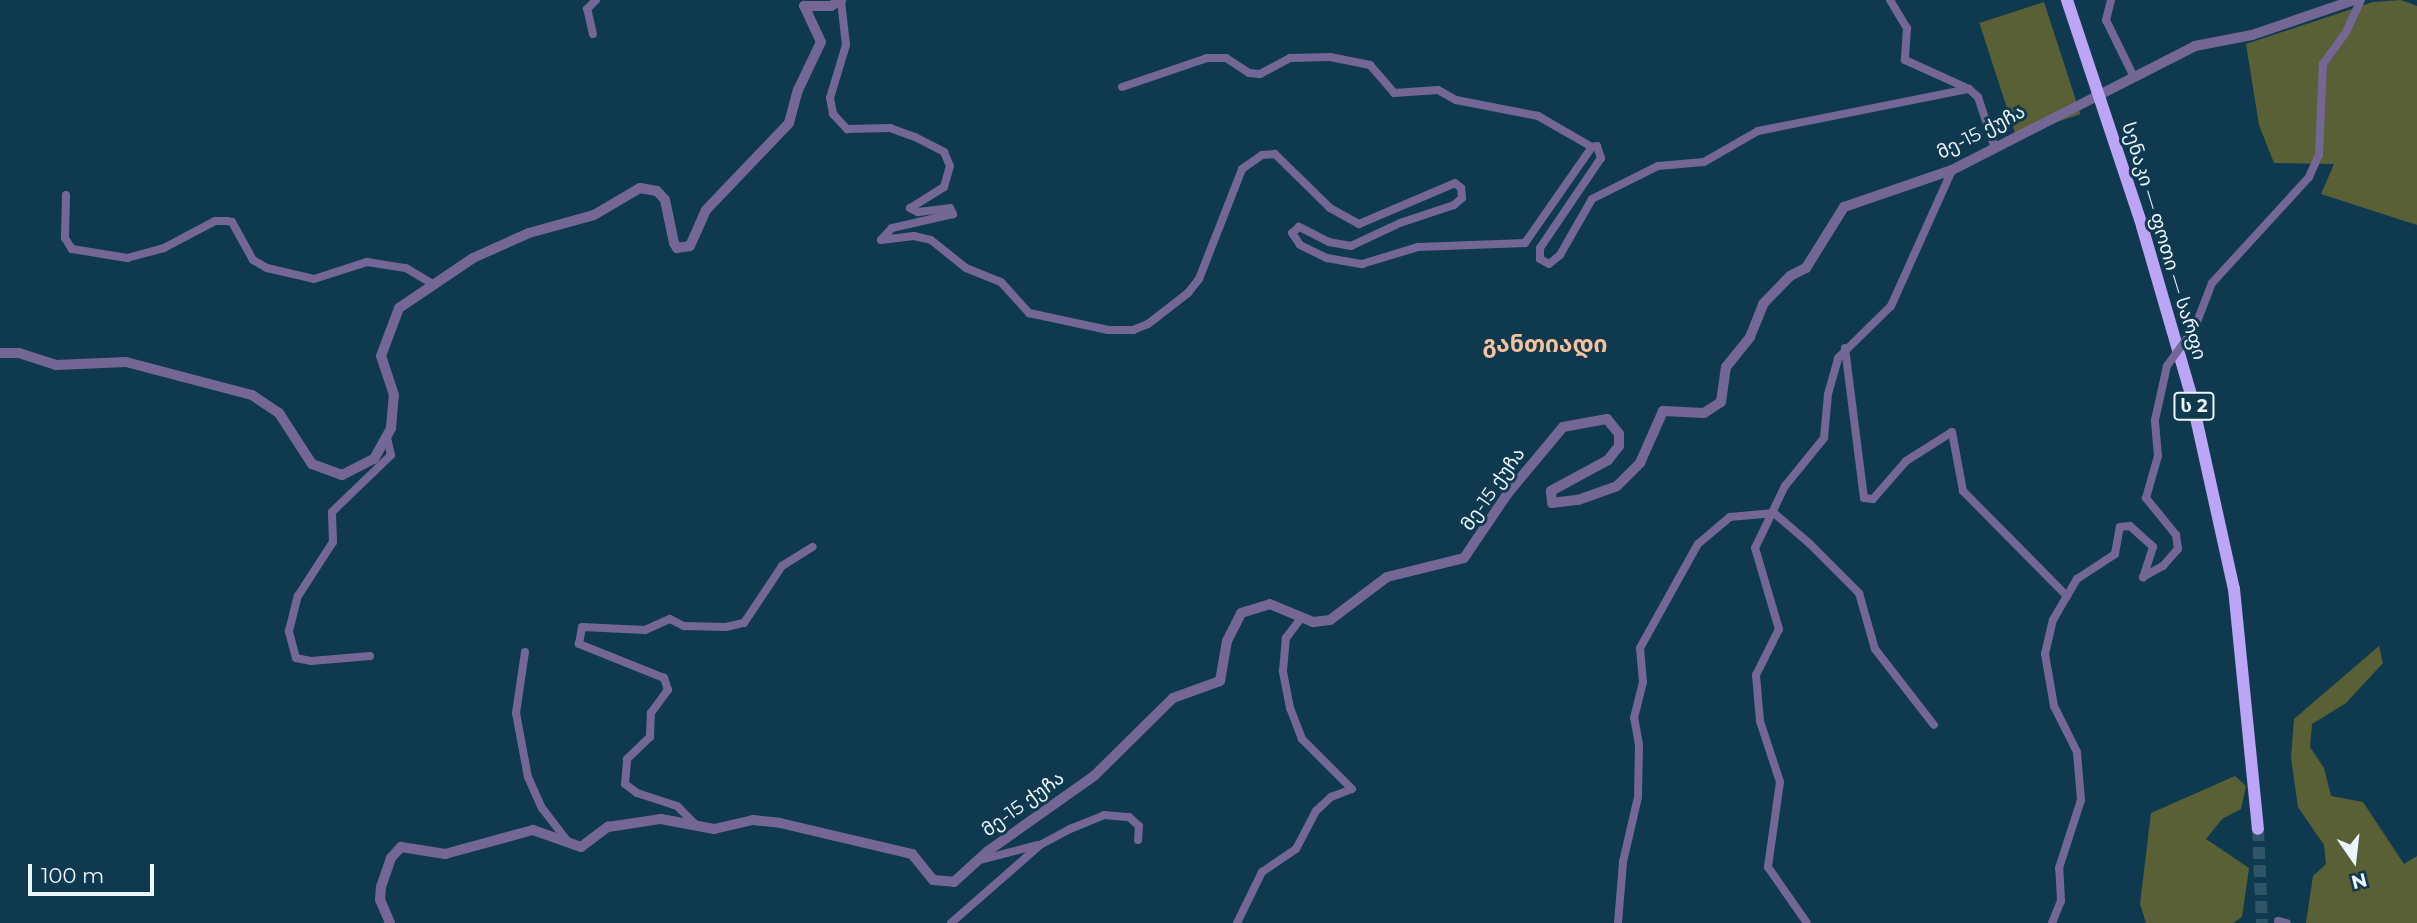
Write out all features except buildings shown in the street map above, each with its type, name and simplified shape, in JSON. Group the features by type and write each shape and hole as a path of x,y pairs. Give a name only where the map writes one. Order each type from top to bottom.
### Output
{"highway":[{"name":"სენაკი — ფოთი — სარფი","path":"2067,0 2142,226 2190,391 2234,589 2255,767 2258,829"}],"street":[{"path":"593,34 587,9 596,0"},
{"path":"1890,0 1907,28 1905,61 1969,89 1978,97 1994,145"},
{"path":"2111,0 2106,20 2133,75"},
{"name":"მე-15 ქუჩა","path":"571,845 586,846 608,827 661,819 697,826 780,822 912,855 933,880 942,884 954,882 977,861 1094,776 1173,698 1220,681 1227,641 1241,613 1270,604 1301,618 1330,620 1387,577 1464,558 1508,493 1563,427 1607,419 1619,434 1619,446 1608,460 1551,491 1552,503 1578,500 1617,486 1640,463 1663,411 1704,413 1721,402 1726,367 1750,337 1763,304 1790,276 1806,268 1844,207 1952,170 1994,145 2195,46 2252,35 2354,0"},
{"path":"2052,923 2061,901 2059,868 2081,800 2077,752 2054,706 2045,654 2053,620 2077,579 2115,554 2120,527 2130,526 2153,547 2143,578 2178,549 2176,535 2146,498 2158,456 2155,420 2167,366 2195,327 2212,283 2309,177 2319,155 2323,64 2346,32 2361,0"},
{"path":"370,656 311,661 296,658 289,631 298,596 333,542 332,512 391,455 387,438 394,395 381,356 384,340 399,308 431,283 508,242 594,215 640,188 657,191 665,200 674,243 684,249 690,246 706,210 789,123 821,42 804,6 841,1 846,45 830,98 833,114 847,129 890,128 915,137 944,152 950,166 944,187 911,208 918,212 950,208 954,214 892,228 881,240 914,236 931,240 966,268 1002,282 1029,313 1045,320 1133,330 1168,312 1199,279 1242,169 1262,155 1275,154 1331,208 1359,224 1455,183 1461,188 1462,198 1454,205 1400,223 1352,246 1329,242 1298,227 1292,233 1300,245 1327,258 1362,264 1418,247 1525,243 1592,147"},
{"path":"1122,86 1207,58 1226,58 1249,73 1260,74 1290,58 1330,57 1370,65 1394,93 1438,90 1456,100 1538,116 1601,150 1601,158 1545,239 1539,254 1545,264 1560,255 1592,199 1641,172 1704,162 1759,131 1969,89"},
{"path":"1807,923 1768,867 1780,782 1760,721 1756,675 1779,629 1755,548 1785,486 1824,438 1832,373 1845,348 1891,306 1952,170"},
{"path":"66,195 65,238 72,249 127,258 164,248 215,221 227,221 253,260 267,268 314,279 367,262 406,268 431,283"},
{"path":"1845,348 1864,498 1873,499 1906,461 1952,432 1963,491 2067,596"},
{"path":"0,353 19,353 56,365 126,362 252,395 279,413 312,464 327,472 341,475 367,464 387,438"},
{"path":"1618,923 1623,862 1638,797 1639,745 1634,718 1643,682 1640,648 1698,544 1730,517 1774,513 1859,593 1875,649 1934,725"},
{"path":"697,826 677,806 637,793 625,784 626,759 650,737 651,713 668,690 664,678 579,644 582,627 645,630 670,620 684,626 726,627 744,623 782,566 812,547"},
{"path":"1237,923 1262,872 1296,849 1317,811 1331,797 1352,789 1302,739 1290,708 1283,671 1286,638 1301,618"},
{"path":"525,652 516,713 528,777 542,808 571,845"},
{"path":"977,861 1040,845 1104,815 1129,817 1139,826 1138,840"},
{"path":"390,923 379,896 391,858 401,847 445,854 533,830 571,845"},
{"path":"951,923 1040,845"}],"green space":[{"path":"2401,0 2417,6 2417,225 2321,194 2334,164 2274,163 2259,125 2246,44 2373,2"},
{"path":"2044,2 2080,114 2016,135 1979,23"},
{"path":"2379,646 2383,663 2346,703 2312,724 2310,747 2324,768 2331,796 2363,802 2404,864 2417,856 2417,923 2306,923 2313,876 2326,864 2324,845 2298,807 2291,758 2294,719"},
{"path":"2235,776 2246,786 2241,809 2222,819 2206,839 2249,868 2242,917 2233,923 2146,923 2140,904 2151,813"}],"tunnel":[{"path":"2258,829 2262,923"}],"district":[{"name":"განთიადი","path":"1545,344"}]}
